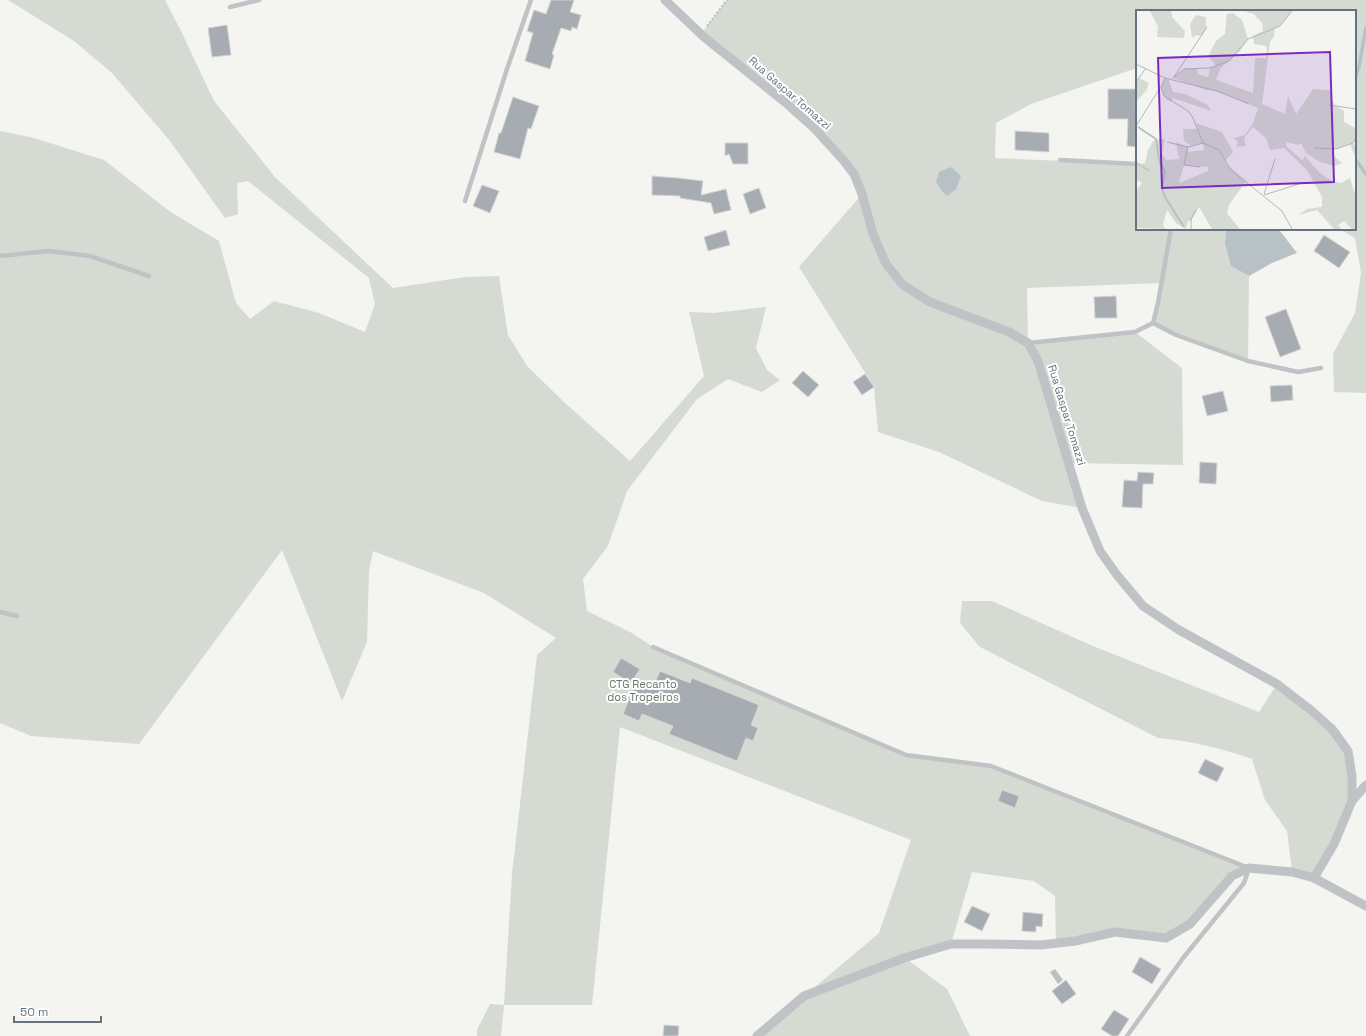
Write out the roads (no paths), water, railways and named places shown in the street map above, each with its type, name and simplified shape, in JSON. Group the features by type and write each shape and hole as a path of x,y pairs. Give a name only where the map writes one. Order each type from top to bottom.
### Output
{"street":[{"name":"Rua Gaspar Tomazzi","path":"665,0 701,34 815,128 844,161 854,174 862,194 873,234 886,264 902,285 930,302 1009,332 1028,343 1038,361 1082,508 1100,551 1117,575 1143,606 1179,630 1277,684 1312,711 1332,729 1348,751 1352,776 1352,801 1334,844 1314,878"},
{"path":"1352,801 1366,786"},
{"path":"757,1036 804,996 904,958 951,944 1041,945 1075,941 1115,932 1166,938 1190,924 1232,876 1249,868 1292,872 1314,878 1366,906"}],"lane":[{"path":"230,7 259,0"},
{"path":"466,201 506,70 531,0"},
{"path":"1060,160 1136,164"},
{"path":"1028,343 1136,332 1153,323 1171,230"},
{"path":"0,256 49,251 90,256 149,276"},
{"path":"1153,323 1176,336 1248,361 1298,372 1320,368"},
{"path":"0,612 17,616"},
{"path":"653,647 906,755 992,766 1249,868 1244,883 1183,958 1127,1036"}],"waterway":[{"path":"1356,76 1366,27"},
{"path":"1356,160 1366,174"}],"park label":[{"name":"CTG Recanto dos Tropeiros","path":"643,690"}]}
